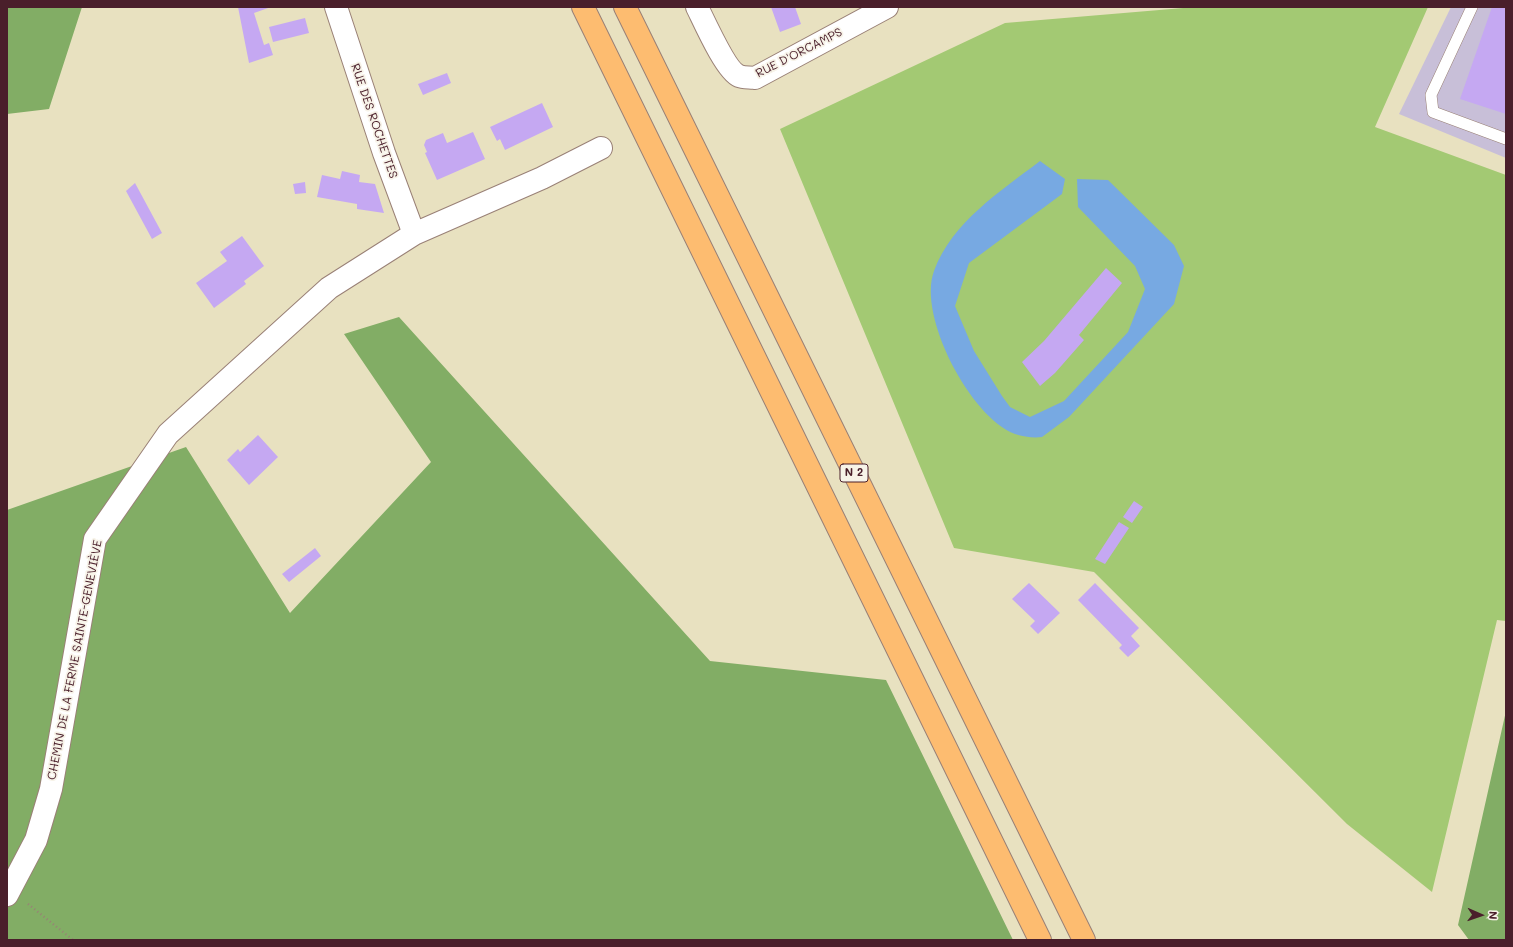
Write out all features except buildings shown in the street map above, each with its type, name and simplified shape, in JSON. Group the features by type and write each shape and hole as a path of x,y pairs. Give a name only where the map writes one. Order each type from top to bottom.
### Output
{"highway":[{"path":"584,7 1040,940"},
{"name":"N 2","path":"625,7 1084,940"}],"street":[{"name":"RUE DES ROCHETTES","path":"336,7 384,153 414,234"},
{"name":"RUE D'ORCAMPS","path":"697,7 718,50 732,70 739,76 755,78 887,7"},
{"name":"CHEMIN DE LA FERME SAINTE-GENEVIÈVE","path":"8,892 36,840 51,789 95,539 168,434 329,288 414,234 542,178 601,148"}],"lane":[{"path":"1472,7 1431,95 1433,112 1506,139"}],"path":[{"path":"8,892 73,940"}],"shaded area":[{"path":"1451,7 1506,7 1506,158 1399,114"}],"green space":[{"path":"7,7 82,7 49,109 7,114"},
{"path":"1195,7 1428,7 1375,127 1506,175 1506,621 1497,620 1432,892 1347,824 1094,572 954,548 780,129 1005,23"},
{"path":"399,317 710,661 886,680 1013,940 7,940 7,510 186,447 290,613 431,462 344,334"},
{"path":"1506,711 1506,940 1469,940 1458,925"}],"water":[{"path":"1040,161 1065,179 1062,194 969,263 955,306 974,351 1010,407 1030,417 1064,401 1128,332 1145,289 1135,266 1078,207 1077,179 1108,180 1174,245 1184,266 1174,304 1069,417 1042,437 1025,437 1015,434 998,424 981,408 966,387 952,363 941,338 933,313 931,290 934,271 942,253 953,237 979,209"}]}
